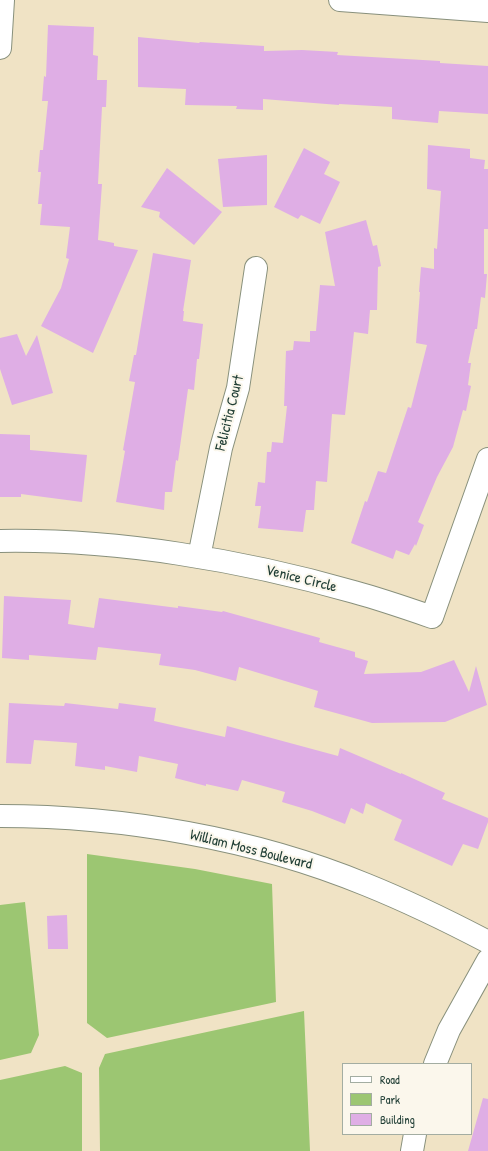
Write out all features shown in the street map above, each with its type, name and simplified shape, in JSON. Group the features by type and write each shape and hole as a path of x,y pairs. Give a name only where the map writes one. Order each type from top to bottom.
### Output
{"street":[{"path":"0,48 2,0"},
{"path":"340,0 488,11"},
{"name":"Felicitia Court","path":"198,557 221,448 238,388 256,268"},
{"name":"Venice Circle","path":"0,541 92,544 198,557 273,571 340,588 432,617 488,459"},
{"name":"William Moss Boulevard","path":"0,816 91,819 164,829 236,844 296,860 366,884 424,909 488,942"},
{"path":"435,1063 449,1030 488,960"},
{"path":"412,1151 415,1135"}],"green space":[{"path":"87,854 195,869 272,884 276,1002 107,1038 87,1023"},
{"path":"25,902 39,1035 31,1053 0,1060 0,905"},
{"path":"304,1011 310,1151 100,1151 99,1068 105,1054"},
{"path":"65,1066 82,1073 82,1151 0,1151 0,1080"}],"building":[{"path":"48,25 94,27 93,55 98,56 97,80 107,80 106,107 102,107 98,184 102,184 98,240 114,243 114,246 138,250 93,353 41,326 61,288 69,259 66,258 70,227 40,225 42,204 38,204 41,172 38,172 40,150 43,150 48,101 42,101 44,76 46,77"},
{"path":"138,37 199,43 264,46 264,51 302,50 338,52 337,55 440,61 440,63 488,66 488,114 439,111 438,123 392,119 392,107 339,105 263,99 263,110 236,109 237,106 185,105 186,89 138,87"},
{"path":"428,145 470,149 470,158 485,160 484,169 488,169 488,229 484,229 484,274 487,274 485,298 481,297 477,329 475,329 468,363 471,363 468,385 471,386 466,411 463,410 453,447 437,477 418,522 424,525 416,546 415,544 409,555 396,550 393,559 351,543 365,501 367,502 378,471 386,473 408,407 411,408 427,345 416,343 421,267 434,269 434,248 437,249 441,191 427,189"},
{"path":"304,148 330,162 324,174 340,182 320,224 301,215 298,219 274,207"},
{"path":"267,155 267,205 223,207 218,159"},
{"path":"167,168 222,212 194,245 159,217 160,212 141,207"},
{"path":"366,220 373,246 377,245 381,266 378,267 377,310 370,310 368,334 354,332 345,415 332,414 327,482 316,481 314,510 306,510 303,532 258,528 261,506 255,506 258,482 265,483 267,452 271,452 272,442 283,443 287,406 284,406 286,351 293,350 294,341 310,342 310,331 316,331 320,285 335,286 325,232"},
{"path":"153,253 191,260 183,311 183,321 203,324 199,359 197,359 194,390 188,389 172,492 165,492 164,510 116,502 125,451 123,450 135,382 129,381 134,355 136,355"},
{"path":"17,334 26,356 37,335 53,393 12,405 0,369 0,338"},
{"path":"0,434 30,435 30,450 87,455 82,502 21,494 21,497 0,497"},
{"path":"4,596 71,600 68,624 94,628 99,598 178,608 178,606 223,611 320,638 319,642 355,652 355,657 368,661 364,674 421,672 454,660 469,692 476,666 487,705 445,722 372,723 314,707 318,691 239,667 236,681 195,670 159,665 161,654 98,647 96,660 29,655 29,660 2,658"},
{"path":"9,703 64,706 65,703 118,709 119,703 156,708 154,721 225,737 227,726 338,756 340,748 445,793 442,799 488,818 488,822 478,849 463,844 452,866 394,840 402,820 366,803 363,814 351,808 345,824 312,811 282,802 285,792 242,780 238,791 206,784 206,786 175,778 178,764 139,756 137,772 105,766 105,770 75,766 77,743 34,740 31,764 6,763"},
{"path":"67,915 68,949 48,949 47,916"},
{"path":"483,1098 488,1099 488,1151 468,1151"}]}
